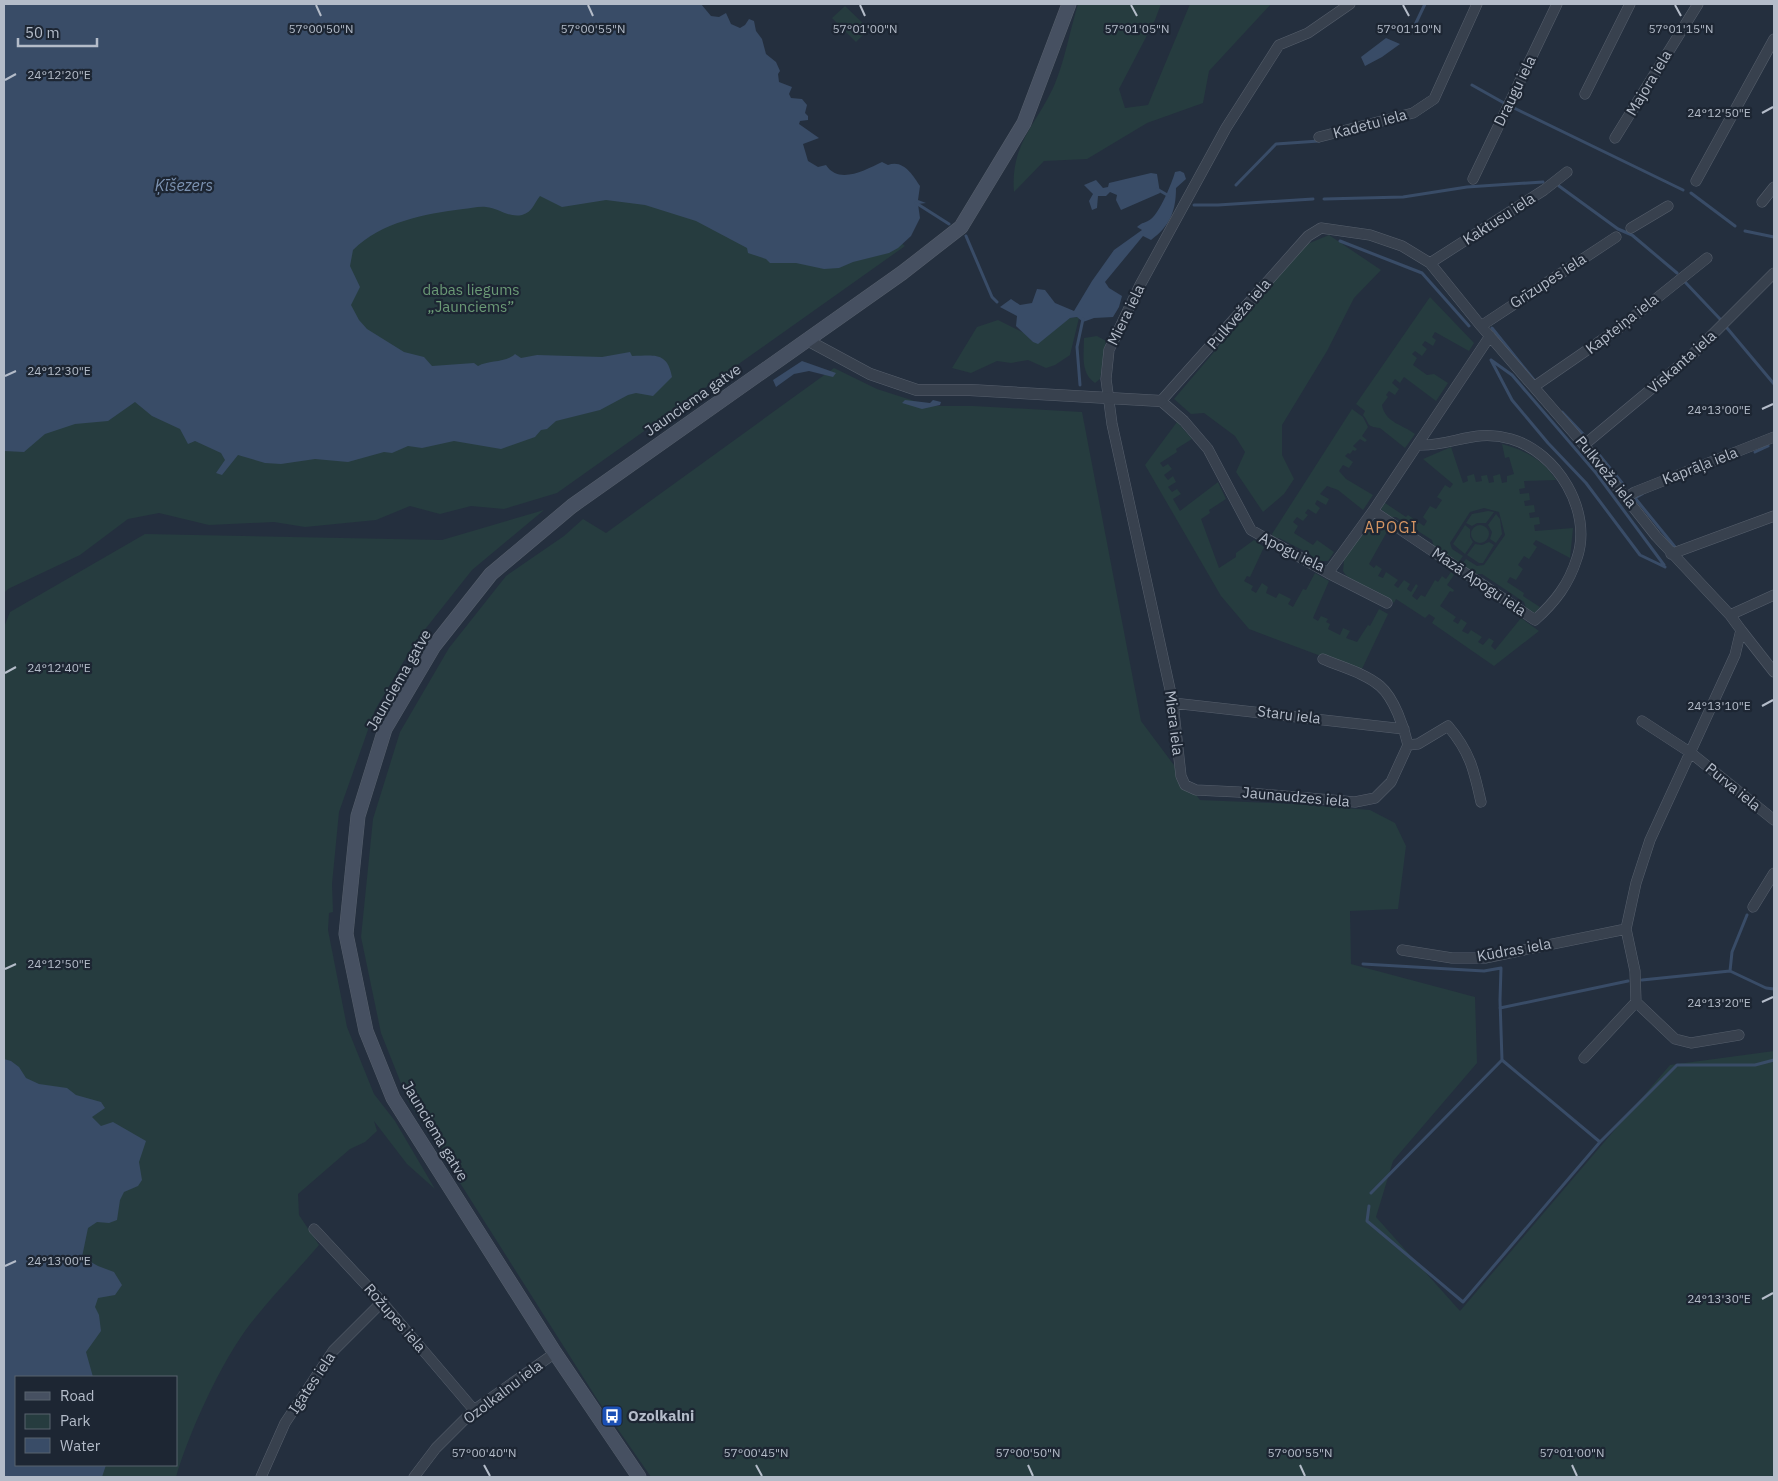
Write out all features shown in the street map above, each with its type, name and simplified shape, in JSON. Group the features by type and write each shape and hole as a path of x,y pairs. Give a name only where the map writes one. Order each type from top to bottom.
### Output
{"main road":[{"name":"Jaunciema gatve","path":"639,1477 554,1353 393,1098 366,1031 346,934 358,816 385,729 434,646 491,574 572,506 902,272 960,226 1024,123 1069,4"}],"street":[{"name":"Miera iela","path":"1185,785 1181,776 1173,703 1108,398 1106,379 1109,350 1139,287 1226,128 1279,45 1308,33 1350,4"},
{"name":"Kadetu iela","path":"1318,137 1413,113 1434,99 1477,4"},
{"name":"Draugu iela","path":"1473,179 1557,4"},
{"path":"1585,94 1630,4"},
{"name":"Majora iela","path":"1615,138 1698,4"},
{"path":"1696,181 1774,39"},
{"name":"Kaktusu iela","path":"1430,263 1544,190 1567,172"},
{"path":"1762,202 1774,186"},
{"path":"1631,228 1668,206"},
{"name":"Pulkveža iela","path":"1161,401 1308,236 1320,228 1370,235 1402,246 1430,263 1481,326 1535,386 1584,445 1671,554 1730,615 1774,672"},
{"name":"Grīzupes iela","path":"1481,326 1616,237"},
{"name":"Kapteiņa iela","path":"1535,386 1622,326 1707,258"},
{"name":"Viskanta iela","path":"1584,445 1692,355 1774,273"},
{"name":"Apogu iela","path":"1161,401 1184,421 1208,449 1255,534 1328,573 1373,511 1490,336"},
{"path":"807,340 870,374 917,390 970,390 1161,401"},
{"name":"Mazā Apogu iela","path":"1373,511 1535,620 1551,606 1566,586 1578,556 1579,523 1577,508 1561,476 1551,464 1536,452 1512,439 1478,435 1463,437 1433,446 1417,445"},
{"name":"Kaprāļa iela","path":"1627,497 1635,492 1774,437"},
{"path":"1671,554 1774,516"},
{"path":"1328,573 1387,603"},
{"path":"1730,615 1774,595"},
{"path":"1739,1036 1691,1043 1675,1039 1636,1002 1635,971 1626,929 1636,883 1650,840 1735,655 1741,630"},
{"path":"1323,660 1369,678 1381,686 1404,729 1408,745 1418,744 1448,726 1458,738 1472,762 1481,802"},
{"name":"Staru iela","path":"1173,703 1404,729"},
{"path":"1642,721 1691,754"},
{"name":"Jaunaudzes iela","path":"1185,785 1196,790 1355,802 1375,798 1391,782 1408,745"},
{"name":"Purva iela","path":"1691,754 1774,820"},
{"path":"1754,907 1774,873"},
{"name":"Kūdras iela","path":"1402,950 1452,958 1485,958 1626,929"},
{"path":"1584,1058 1636,1002"},
{"name":"Rožupes iela","path":"314,1229 382,1302 474,1410"},
{"name":"Igates iela","path":"261,1477 285,1423 333,1351 382,1302"},
{"name":"Ozolkalnu iela","path":"414,1477 436,1448 474,1410 554,1353"}],"green space":[{"path":"1078,4 1161,4 1155,20 1119,89 1125,108 1148,105 1190,4 1271,4 1209,71 1203,103 1147,123 1087,159 1044,161 1014,192 1016,161 1020,148 1054,86"},
{"path":"845,6 869,29 856,42 832,18"},
{"name":"dabas liegums „Jaunciems”","path":"311,143 873,219 905,246 557,493 504,509 471,506 440,514 410,506 376,520 305,527 274,522 209,525 159,513 128,519 80,555 8,589 4,593 4,345"},
{"path":"1329,235 1381,270 1354,298 1327,351 1282,425 1282,455 1294,479 1284,494 1263,512 1236,472 1245,452 1235,436 1204,413 1191,414 1174,399 1305,245"},
{"path":"1430,297 1474,343 1469,351 1435,332 1432,337 1436,340 1433,346 1425,341 1422,345 1427,349 1422,356 1415,351 1412,354 1417,358 1413,365 1427,375 1434,374 1448,383 1436,401 1404,377 1400,383 1395,379 1392,383 1399,389 1395,395 1389,391 1386,395 1388,397 1382,405 1391,420 1415,434 1405,448 1380,428 1370,426 1363,415 1365,411 1356,404"},
{"path":"1070,318 1079,318 1070,355 1055,365 1046,368 1028,360 1011,363 997,361 971,373 952,368 977,327 998,320 1024,333 1033,342"},
{"path":"1097,336 1106,341 1100,379 1095,383 1090,379 1085,369 1084,338"},
{"path":"834,368 877,389 930,406 973,406 1082,412 1141,721 1200,800 1296,804 1370,810 1395,823 1406,846 1398,909 1350,911 1351,964 1475,997 1477,1063 1393,1161 1376,1217 1460,1311 1670,1065 1774,1051 1774,1477 651,1477 597,1399 408,1101 381,1033 361,937 373,819 400,732 449,648 506,576 564,536 583,519 606,533"},
{"path":"1352,409 1363,417 1368,427 1362,436 1367,440 1365,442 1360,439 1353,446 1357,449 1345,456 1353,462 1349,468 1343,465 1339,471 1346,479 1373,495 1363,510 1338,490 1327,486 1320,494 1329,499 1326,505 1317,500 1315,504 1320,508 1316,514 1308,509 1305,513 1308,515 1303,521 1297,517 1293,522 1298,526 1294,533 1313,545 1317,540 1334,552 1328,561 1315,561 1310,554 1279,538 1274,539 1272,534"},
{"path":"1177,422 1192,439 1176,449 1177,452 1160,463 1163,467 1168,464 1172,469 1164,475 1168,480 1173,476 1176,482 1168,487 1172,492 1177,489 1181,494 1173,499 1180,511 1218,482 1226,499 1209,510 1210,513 1201,519 1219,568 1236,557 1236,553 1254,540 1264,547 1250,577 1247,576 1244,581 1253,586 1251,590 1256,593 1262,583 1268,587 1266,593 1276,598 1279,593 1291,599 1288,604 1293,607 1303,589 1306,590 1315,573 1329,581 1313,618 1318,621 1321,616 1328,619 1326,622 1330,624 1328,629 1340,635 1343,628 1350,631 1346,638 1357,642 1368,625 1370,626 1379,609 1388,614 1361,671 1249,629 1221,596 1145,465"},
{"path":"1502,444 1518,449 1533,457 1546,467 1556,480 1524,481 1525,488 1519,489 1520,494 1529,493 1530,500 1524,501 1525,506 1534,505 1535,512 1529,513 1530,518 1539,517 1540,524 1534,525 1535,531 1573,528 1570,558 1536,540 1533,544 1537,547 1529,559 1524,556 1518,565 1523,569 1516,580 1510,577 1507,582 1540,607 1535,613 1526,608 1524,602 1482,574 1475,574 1461,565 1466,559 1477,566 1484,565 1505,535 1499,512 1484,508 1470,512 1450,543 1452,549 1463,556 1458,563 1434,547 1432,540 1396,517 1390,517 1381,509 1385,503 1424,526 1427,521 1423,517 1430,506 1436,509 1442,500 1437,497 1445,485 1450,488 1453,484 1423,459 1451,447 1463,483 1468,481 1467,476 1474,474 1476,482 1482,481 1481,476 1487,475 1489,483 1494,482 1493,476 1500,474 1502,483 1507,482 1507,476 1514,474 1509,457 1505,458"},
{"path":"544,510 472,570 415,642 375,710 339,812 332,884 333,912 329,913 328,930 347,1027 374,1094 395,1121 435,1189 407,1164 374,1121 377,1131 365,1142 350,1149 298,1194 299,1215 319,1245 259,1313 240,1338 207,1397 189,1439 176,1477 4,1477 4,627 10,612 145,534 442,540"},
{"path":"1488,511 1494,512 1486,523 1477,523 1472,526 1466,523 1472,514"},
{"path":"1496,514 1500,519 1502,534 1496,543 1490,539 1492,532 1488,525"},
{"path":"1379,523 1388,530 1369,564 1374,568 1376,565 1382,569 1378,576 1383,578 1386,572 1398,580 1394,585 1398,588 1404,580 1410,584 1407,589 1411,592 1416,584 1418,586 1412,596 1417,600 1421,595 1425,597 1435,580 1438,582 1442,576 1446,579 1451,572 1454,575 1447,585 1454,590 1453,592 1450,591 1440,606 1456,617 1453,621 1458,624 1461,619 1467,623 1462,631 1468,634 1471,630 1482,637 1478,642 1483,645 1489,638 1494,641 1491,646 1495,650 1521,618 1539,631 1494,666 1432,623 1435,618 1429,614 1425,618 1396,599 1394,603 1381,594 1352,580 1343,571 1344,560 1368,524"},
{"path":"1465,525 1470,529 1470,537 1473,542 1465,554 1453,544"},
{"path":"1480,525 1486,528 1489,534 1486,540 1480,543 1474,540 1471,534 1474,528"},
{"path":"1489,542 1494,545 1483,563 1479,563 1467,555 1475,544 1482,545"}],"water":[{"name":"Ķīšezers","path":"4,4 701,4 711,16 719,17 726,13 731,24 740,28 749,19 754,21 756,31 762,39 766,54 776,62 780,71 778,74 779,82 792,87 789,94 791,98 802,99 807,105 805,113 808,116 808,120 800,121 799,124 819,138 803,144 808,161 818,167 826,165 831,171 845,175 860,172 882,162 888,165 898,164 907,169 914,177 920,186 918,200 926,203 918,204 920,218 911,236 898,248 889,253 853,262 839,268 824,269 796,263 770,263 766,259 748,253 747,248 696,221 645,205 606,200 562,207 540,196 531,210 522,215 517,216 491,208 477,207 418,217 377,232 353,250 350,266 360,287 351,305 359,320 367,329 404,352 424,357 432,366 474,363 478,366 507,359 515,354 521,358 537,355 602,357 630,352 632,356 653,356 663,359 670,369 672,377 653,396 636,393 628,395 600,410 556,421 547,429 541,430 535,437 501,449 454,441 422,448 408,446 392,453 384,452 348,462 315,459 281,464 265,463 238,455 222,475 216,473 225,460 221,453 195,441 188,444 180,429 152,416 135,402 108,421 75,424 45,434 24,452 4,451"},
{"path":"1386,38 1400,44 1365,66 1361,57"},
{"path":"1180,171 1184,173 1186,179 1176,188 1173,211 1163,229 1151,240 1143,236 1105,282 1109,288 1122,296 1119,307 1113,317 1094,318 1083,322 1077,317 1070,318 1038,344 1033,342 1016,326 1017,316 1000,307 1011,299 1020,305 1032,303 1037,289 1045,290 1055,303 1074,311 1114,250 1142,230 1137,227 1149,220 1158,210 1175,172"},
{"path":"1151,173 1157,174 1160,193 1121,210 1116,200 1117,195 1110,192 1106,196 1098,196 1097,208 1092,210 1089,201 1093,194 1084,185 1096,180 1103,188 1108,187 1109,183"},
{"path":"802,361 836,373 833,377 809,371 794,374 776,387 773,380"},
{"path":"905,400 930,403 933,400 941,402 940,405 922,409 902,403"},
{"path":"4,1059 11,1061 19,1067 26,1078 39,1084 67,1088 76,1095 101,1102 105,1108 92,1117 101,1126 113,1122 146,1141 139,1162 142,1180 138,1186 124,1192 120,1200 117,1220 109,1223 97,1222 88,1228 82,1257 114,1272 122,1285 115,1295 98,1298 95,1307 99,1315 101,1331 86,1352 93,1376 15,1376 15,1466 106,1466 102,1477 4,1477"}],"waterway":[{"path":"1414,27 1425,4"},
{"path":"1472,85 1504,103"},
{"path":"1512,107 1683,190"},
{"path":"1236,185 1276,144 1319,141"},
{"path":"1324,199 1403,197 1467,187 1543,182"},
{"path":"1559,186 1618,229 1632,235 1677,273"},
{"path":"1157,189 1169,196"},
{"path":"1691,193 1735,226"},
{"path":"1194,205 1313,199"},
{"path":"916,203 949,224"},
{"path":"1745,231 1774,237"},
{"path":"966,236 992,297 997,302"},
{"path":"1340,241 1422,273 1469,326"},
{"path":"1685,282 1720,319"},
{"path":"1080,385 1077,347 1083,319"},
{"path":"1492,328 1534,380"},
{"path":"1727,328 1774,384"},
{"path":"1491,360 1512,400 1548,443 1586,483 1640,555 1665,567"},
{"path":"1491,360 1512,375 1596,473 1664,565"},
{"path":"1562,412 1584,435"},
{"path":"1755,452 1768,446"},
{"path":"1596,451 1623,484"},
{"path":"1642,494 1635,498 1675,547"},
{"path":"1730,971 1732,952 1747,915"},
{"path":"1363,964 1484,971 1501,968 1502,1060 1600,1142 1677,1065 1755,1065 1774,1060"},
{"path":"1642,980 1730,971 1766,988 1774,989"},
{"path":"1500,1008 1628,981"},
{"path":"1371,1193 1502,1060"},
{"path":"1369,1206 1367,1221 1463,1302 1600,1142"}],"place":[{"name":"Ozolkalni","path":"612,1416"}],"district":[{"name":"APOGI","path":"1391,527"}]}
